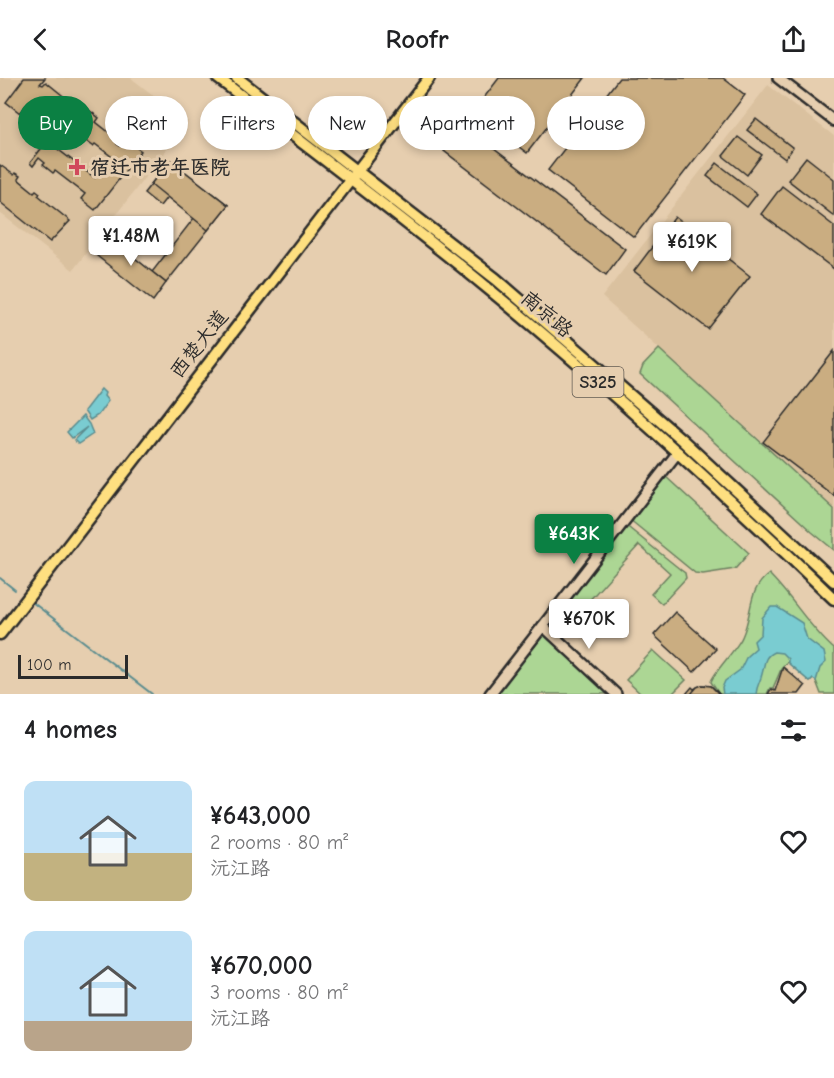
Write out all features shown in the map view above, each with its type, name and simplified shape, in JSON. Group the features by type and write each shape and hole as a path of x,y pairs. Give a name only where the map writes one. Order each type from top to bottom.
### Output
{"main road":[{"name":"南京路","path":"218,78 496,279 682,440 834,582"},
{"name":"南京路","path":"237,78 498,296 678,452 834,599"},
{"name":"西楚大道","path":"0,636 429,78"}],"street":[{"path":"778,78 834,121"},
{"path":"490,694 678,452"},
{"path":"543,626 616,694"}],"shaded area":[{"name":"宿迁市老年医院","path":"0,78 131,78 154,96 105,96 105,150 166,150 73,270 0,213"},
{"path":"768,85 834,136 834,509 602,297"}],"green space":[{"path":"659,349 834,509 834,550 640,374 643,366"},
{"path":"665,476 749,553 735,569 695,573 629,519"},
{"path":"624,524 685,573 686,578 662,604 651,594 670,573 639,545 560,633 548,622"},
{"path":"769,574 816,631 834,649 834,694 821,694 816,681 813,679 810,682 787,662 782,667 773,688 770,688 767,694 719,694 711,682 742,637 757,587"},
{"path":"546,632 611,694 497,694"},
{"path":"653,650 686,680 672,694 641,694 626,680"}],"water":[{"path":"101,389 108,401 98,415 90,420 84,411"},
{"path":"83,416 93,434 78,444 74,440 87,427 72,438 67,432"},
{"path":"771,607 777,607 802,623 807,639 824,652 826,662 820,668 816,681 813,679 810,682 788,663 788,659 782,653 774,652 765,661 756,694 723,694 722,688 725,681 740,670 747,656 756,648 754,641 761,634 762,618"}],"building":[{"path":"24,78 45,78 40,84 43,85 46,82 63,96 18,96 18,111 6,102"},
{"path":"499,78 585,78 571,96 547,96 547,127 535,143 535,96 485,96"},
{"path":"619,78 723,78 745,95 634,237 548,170 563,150 645,150 645,96 605,96"},
{"path":"93,113 99,118 96,122 105,129 105,150 141,151 95,210 81,199 85,194 55,171 53,173 43,165 45,163 39,158 33,166 30,163 40,150 59,150 95,178 112,157 95,144 93,146"},
{"path":"756,119 793,148 785,159 747,130"},
{"path":"738,137 762,155 747,175 723,156"},
{"path":"495,150 625,249 606,275 444,151"},
{"path":"806,157 834,179 834,216 788,180"},
{"path":"170,160 228,205 166,283 152,272 194,218 167,197 160,206 144,193"},
{"path":"170,160 228,205 208,230 151,184"},
{"path":"717,163 757,194 747,207 707,176"},
{"path":"0,165 14,175 15,173 20,176 18,179 34,192 36,190 40,193 38,195 70,221 50,242 0,202"},
{"path":"782,186 834,226 834,269 761,214"},
{"path":"675,217 750,276 708,329 634,271"},
{"path":"116,232 130,243 125,250 166,283 153,301 97,256"},
{"path":"834,351 834,496 763,442"},
{"path":"675,612 716,649 694,672 654,635"},
{"path":"783,667 805,686 799,694 768,694 771,689 775,691"},
{"path":"702,685 711,686 719,694 686,694 692,687 694,689"},
{"path":"702,685 711,686 719,694 691,694"}],"waterway":[{"path":"0,578 15,590"},
{"path":"32,602 152,694"}],"place":[{"name":"宿迁市老年医院","path":"77,167"}]}
